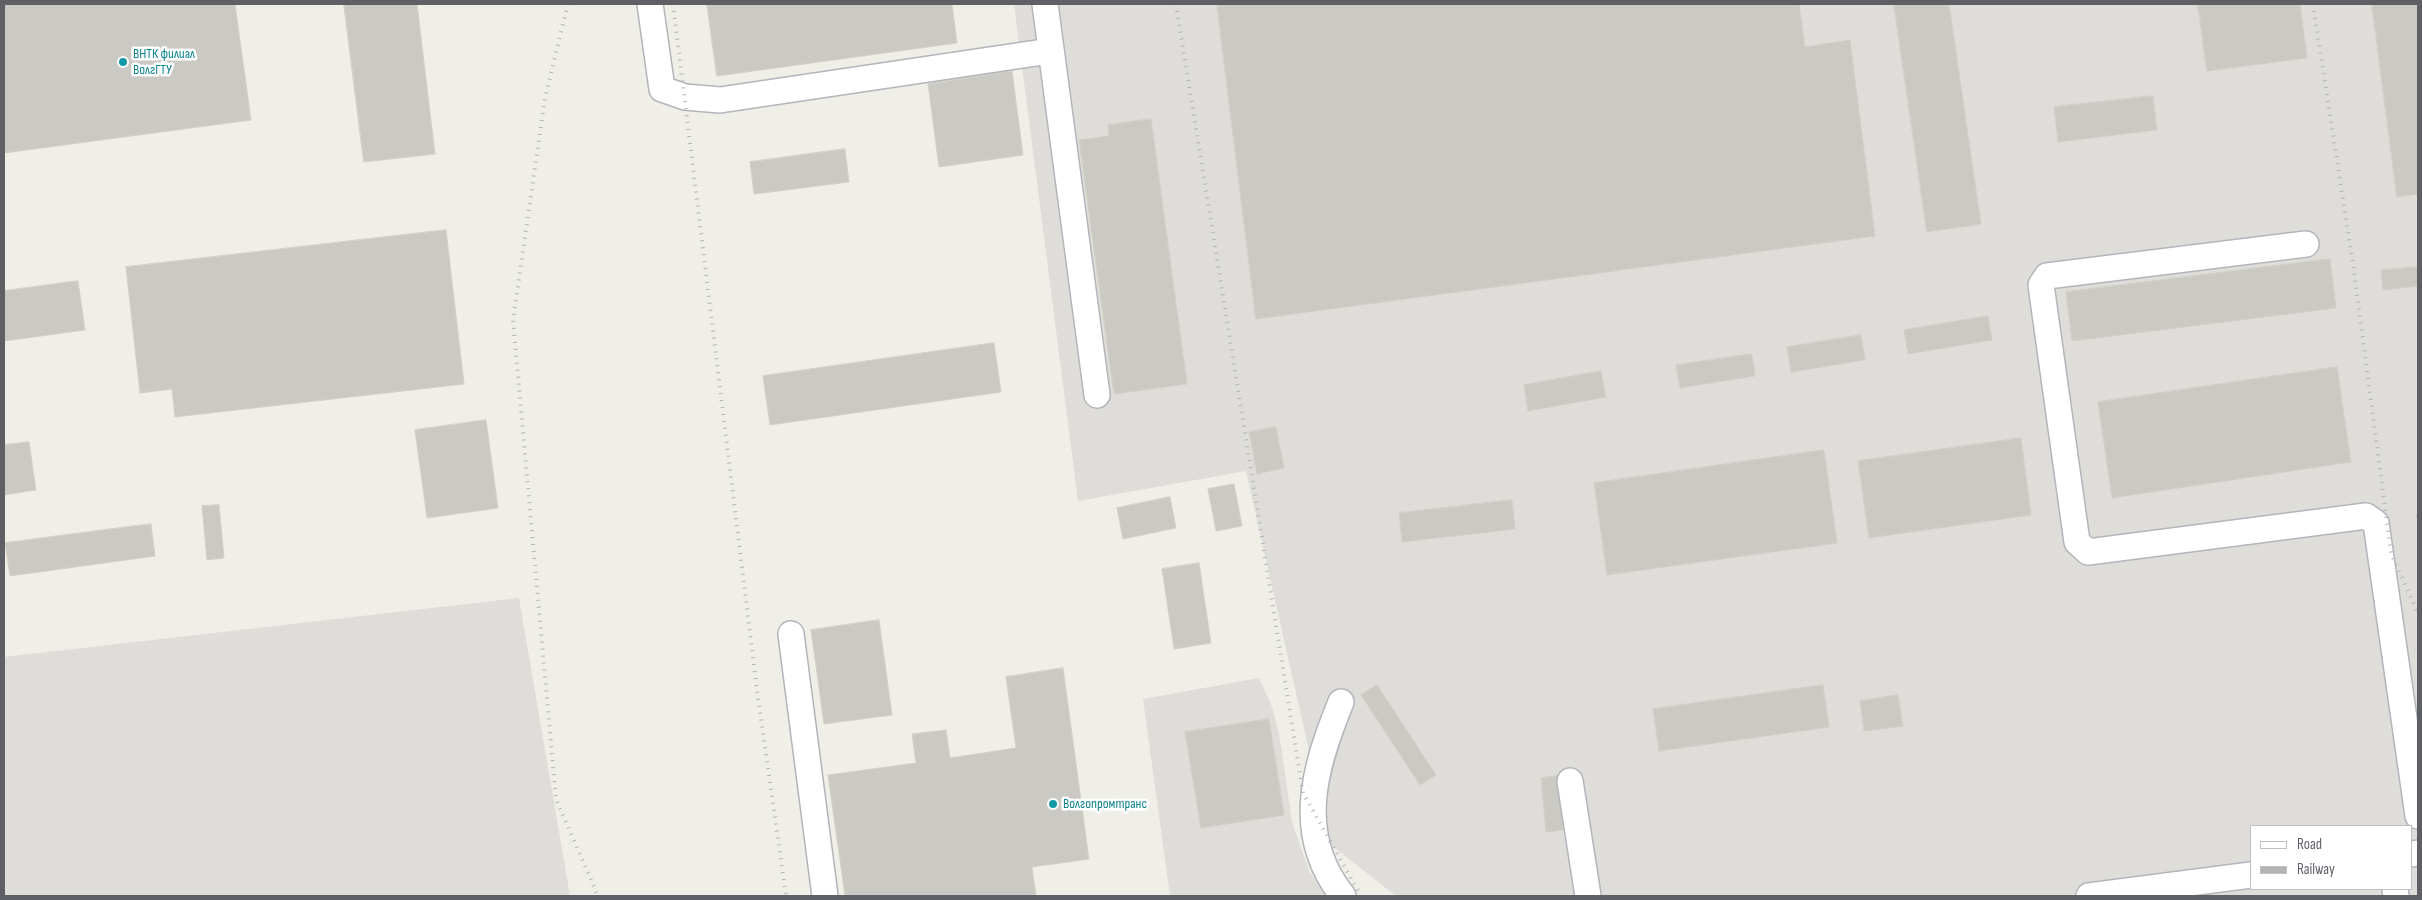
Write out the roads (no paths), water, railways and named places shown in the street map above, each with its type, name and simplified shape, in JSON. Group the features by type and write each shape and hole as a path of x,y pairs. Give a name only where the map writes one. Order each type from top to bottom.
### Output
{"lane":[{"path":"650,4 662,89 685,97 720,100 1050,51"},
{"path":"1045,4 1097,395"},
{"path":"2306,244 2047,276 2041,285 2077,542 2088,552 2366,516 2376,523 2418,816"},
{"path":"790,634 825,896"},
{"path":"1341,702 1327,736 1313,794 1314,838 1321,862 1343,896"},
{"path":"1570,781 1588,896"},
{"path":"2090,896 2250,875"}],"railway":[{"path":"568,4 545,98 513,320 556,799 598,896"},
{"path":"673,4 757,690 786,896"},
{"path":"1176,4 1303,793 1361,896"},
{"path":"2313,4 2353,264 2391,553 2418,613"}],"place":[{"name":"ВНТК филиал ВолгГТУ","path":"123,62"},
{"name":"Волгопромтранс","path":"1053,804"}]}
